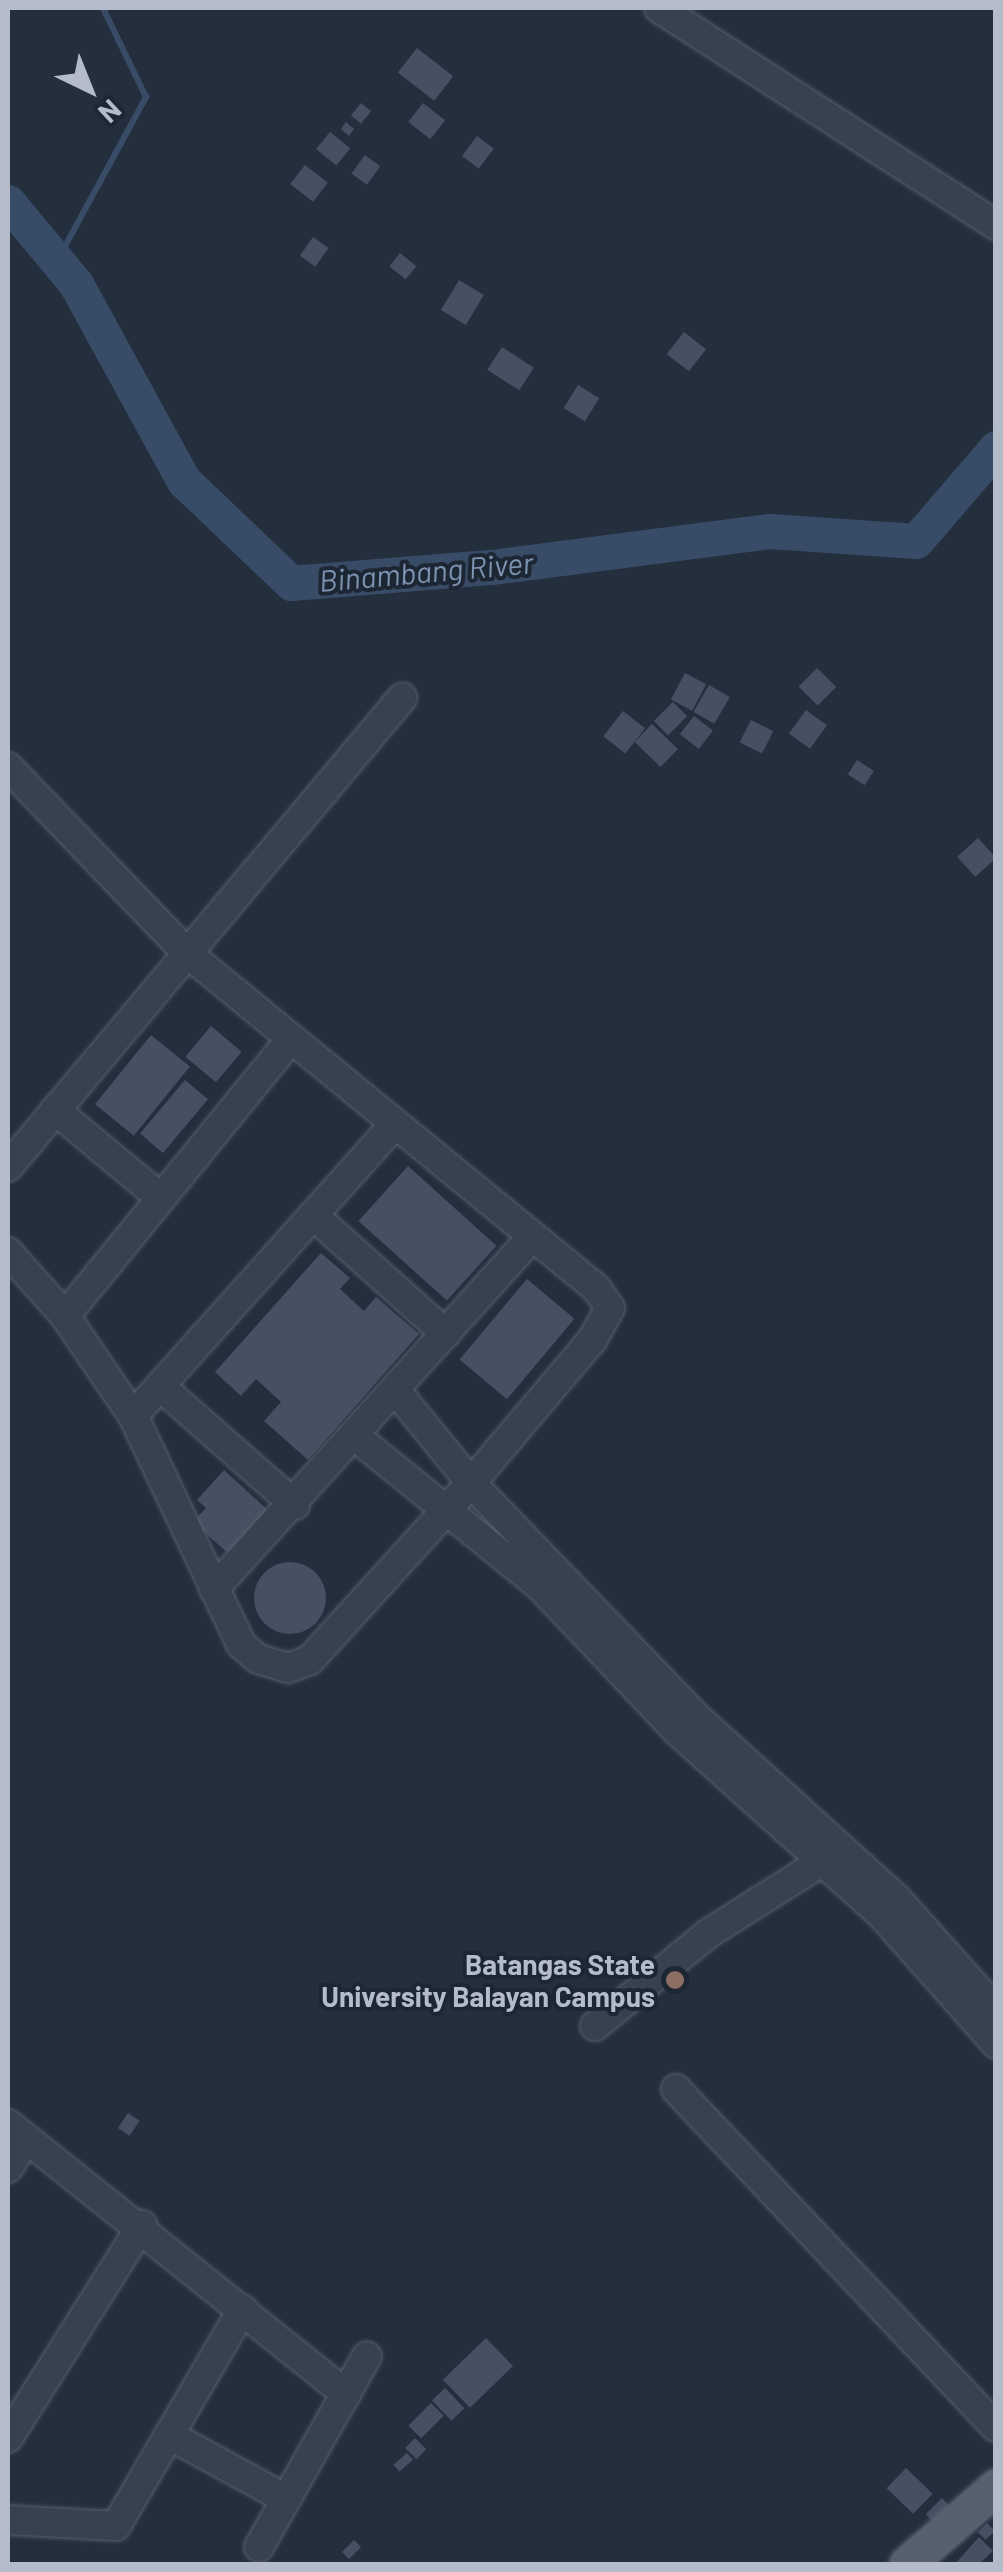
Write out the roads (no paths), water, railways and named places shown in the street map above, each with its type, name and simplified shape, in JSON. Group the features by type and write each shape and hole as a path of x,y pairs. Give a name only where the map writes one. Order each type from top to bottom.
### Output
{"main road":[{"path":"922,2560 996,2486"}],"street":[{"path":"659,8 996,225"},
{"path":"8,1167 402,698"},
{"path":"8,767 188,953 596,1288 610,1308 592,1340 471,1484 310,1660 288,1668 258,1659 241,1644 133,1416 66,1316 8,1252"},
{"path":"66,1316 290,1040"},
{"path":"55,1110 161,1198"},
{"path":"133,1416 394,1126"},
{"path":"313,1216 446,1334"},
{"path":"214,1589 295,1505 531,1238"},
{"path":"160,1386 295,1505"},
{"path":"396,1391 471,1484 693,1714 897,1899 996,2010"},
{"path":"356,1436 541,1588 677,1731 823,1861 926,1960 996,2044"},
{"path":"596,2026 708,1933 823,1861"},
{"path":"676,2089 996,2427"},
{"path":"8,2168 17,2131 142,2225 346,2394"},
{"path":"8,2438 142,2225"},
{"path":"8,2520 116,2526 243,2309"},
{"path":"259,2547 367,2356"},
{"path":"169,2435 286,2499"}],"waterway":[{"path":"57,261 146,97 103,8"},
{"name":"Binambang River","path":"8,202 76,284 184,481 291,583 492,567 770,531 916,541 996,448"}],"place":[{"name":"Batangas State University Balayan Campus","path":"675,1980"}]}
